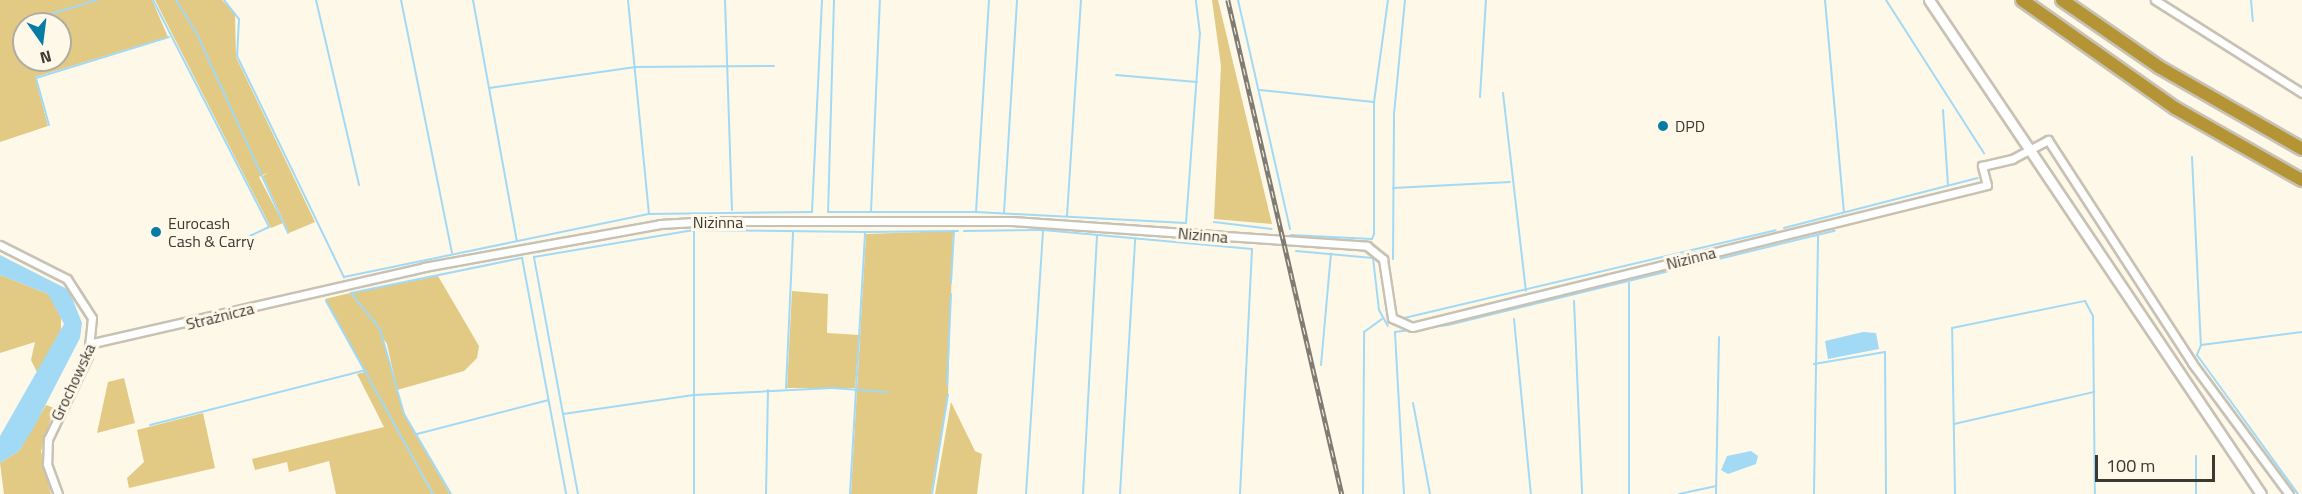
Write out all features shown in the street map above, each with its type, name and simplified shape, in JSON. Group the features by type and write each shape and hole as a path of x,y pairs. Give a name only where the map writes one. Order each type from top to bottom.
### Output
{"highway":[{"path":"2022,0 2175,108 2302,180"},
{"path":"2062,0 2159,67 2302,149"}],"street":[{"path":"1929,0 2261,494"},
{"path":"2155,0 2302,93"},
{"path":"2029,151 2048,140 2192,363 2289,494"},
{"name":"Nizinna","path":"347,285 660,224 1012,220 1374,248 1385,264 1392,318 1412,327 1987,185 1982,166 2029,151"},
{"name":"Grochowska","path":"0,245 46,265 80,292 92,318 93,343 48,439 47,464 58,494"},
{"name":"Strażnicza","path":"93,343 347,285"}],"shaded area":[{"path":"0,0 152,0 168,37 72,66 72,12 12,12 12,72 52,72 35,77 48,126 0,142"},
{"path":"155,0 222,0 235,13 236,57 315,222 289,233 263,176 269,172 259,177 283,223 271,228"},
{"path":"1212,0 1218,0 1272,224 1214,219 1221,66"},
{"path":"953,231 948,395 931,494 851,494 866,234"},
{"path":"0,275 48,294 61,312 61,335 39,376 31,360 35,342 0,353"},
{"path":"438,276 479,346 477,358 464,371 397,390 387,344 352,293"},
{"path":"792,291 828,294 827,333 859,335 855,388 787,388"},
{"path":"350,293 380,330 404,415 450,494 434,494 325,299"},
{"path":"365,372 432,494 336,494 329,461 289,472 287,462 255,470 252,459 384,427 357,374"},
{"path":"124,378 135,423 97,433 108,382"},
{"path":"951,402 975,451 982,454 977,494 935,494"},
{"path":"46,405 54,408 41,451 51,494 4,494 0,463 19,451"},
{"path":"203,413 215,468 129,488 127,478 144,462 137,430"}],"water":[{"path":"0,255 69,290 82,323 80,338 33,429 19,451 0,463 0,436 64,324 48,294 0,275"},
{"path":"1863,332 1876,333 1879,349 1828,359 1825,341"},
{"path":"1751,451 1758,456 1756,464 1728,474 1721,470 1727,456"}],"waterway":[{"path":"57,12 97,0"},
{"path":"153,0 269,227 248,237"},
{"path":"176,0 196,32 288,233"},
{"path":"224,0 239,19 237,56 344,277 649,214 812,212 822,0"},
{"path":"316,0 359,185"},
{"path":"401,0 452,253"},
{"path":"473,0 517,241"},
{"path":"628,0 649,214"},
{"path":"725,0 732,210"},
{"path":"834,0 828,212 976,212 1186,223 1200,34 1196,0"},
{"path":"871,212 880,0"},
{"path":"976,212 989,0"},
{"path":"1004,213 1017,0"},
{"path":"1067,216 1081,0"},
{"path":"1238,0 1290,229"},
{"path":"1291,235 1372,239 1374,234 1374,102 1388,0"},
{"path":"1393,259 1394,114 1405,0"},
{"path":"1480,97 1486,0"},
{"path":"1825,0 1844,212"},
{"path":"1886,0 1984,153"},
{"path":"2251,0 2253,21"},
{"path":"49,125 36,78 169,37"},
{"path":"489,88 635,67 774,66"},
{"path":"1116,75 1197,82"},
{"path":"1260,90 1373,102"},
{"path":"1503,93 1526,291"},
{"path":"1943,110 1948,185"},
{"path":"2192,157 2201,345 2302,332"},
{"path":"1784,228 1978,178"},
{"path":"1393,188 1510,182"},
{"path":"1214,222 1272,229"},
{"path":"563,414 534,257 694,230 865,232"},
{"path":"694,230 694,494"},
{"path":"964,231 1043,230 1252,249 1240,494"},
{"path":"1026,494 1043,230"},
{"path":"1400,319 1776,230"},
{"path":"951,283 954,231"},
{"path":"850,494 865,232 958,231"},
{"path":"1404,494 1395,332 1448,325 1835,231"},
{"path":"786,388 793,232"},
{"path":"1083,494 1097,235"},
{"path":"1814,494 1818,235"},
{"path":"1120,494 1135,238"},
{"path":"1296,251 1373,258 1379,310 1388,326"},
{"path":"1321,365 1331,253"},
{"path":"451,494 404,414 380,329 351,293 522,258 566,494"},
{"path":"1629,283 1629,494"},
{"path":"947,385 951,294"},
{"path":"326,301 433,494"},
{"path":"1574,301 1582,494"},
{"path":"1955,494 1952,328 2085,301 2093,316 2095,494"},
{"path":"1363,494 1364,332 1382,319"},
{"path":"1514,319 1531,494"},
{"path":"1716,494 1719,337"},
{"path":"2201,345 2197,355 2298,494"},
{"path":"1814,364 1885,352 1886,494"},
{"path":"150,425 366,370"},
{"path":"578,494 563,414 694,395 832,388 888,392"},
{"path":"766,494 768,390"},
{"path":"1954,424 2094,392"},
{"path":"932,494 948,394"},
{"path":"417,434 548,400"},
{"path":"1413,403 1430,494"},
{"path":"2196,456 2196,494"},
{"path":"1679,494 1716,486"}],"railway":[{"path":"1228,0 1342,494"}],"place":[{"name":"DPD","path":"1663,126"},
{"name":"Eurocash Cash & Carry","path":"156,232"}]}
